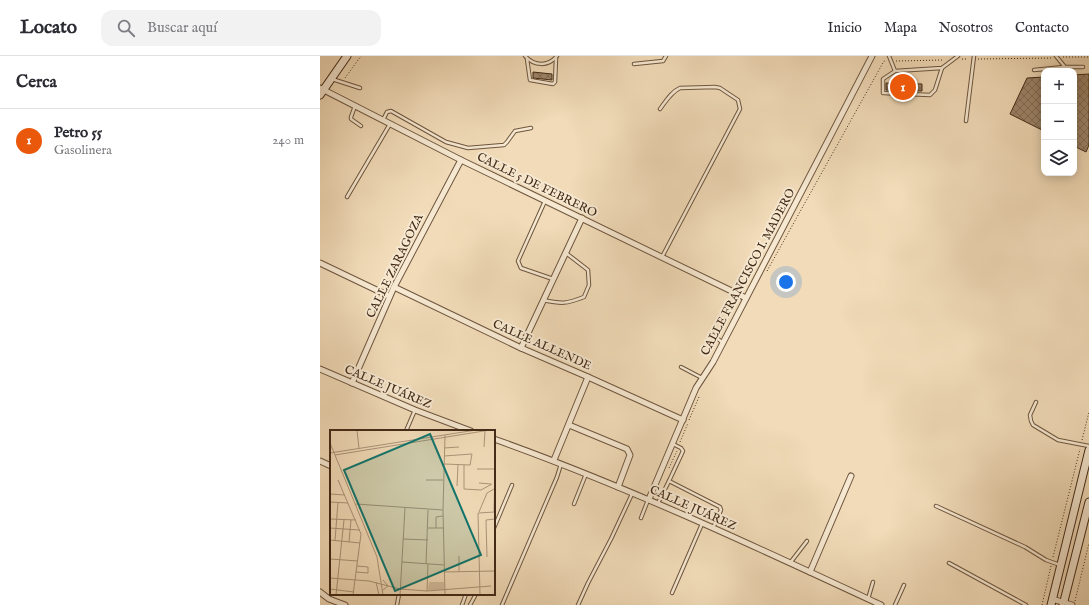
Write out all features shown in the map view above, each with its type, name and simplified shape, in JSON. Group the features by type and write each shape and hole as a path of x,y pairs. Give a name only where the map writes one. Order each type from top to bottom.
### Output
{"street":[{"path":"321,91 347,56"},
{"name":"CALLE FRANCISCO I. MADERO","path":"649,499 696,388 723,342 872,56"},
{"name":"CALLE 5 DE FEBRERO","path":"321,91 355,106 461,160 746,298"},
{"name":"CALLE ZARAGOZA","path":"352,383 389,296 461,160"},
{"path":"521,348 582,218"},
{"path":"320,263 389,296"},
{"name":"CALLE ALLENDE","path":"394,287 521,348 683,420"},
{"name":"CALLE JUÁREZ","path":"320,369 415,410 466,430"},
{"path":"554,460 588,377"},
{"path":"569,425 627,449 630,456 618,487"},
{"name":"CALLE JUÁREZ","path":"495,439 554,460 649,499 881,605"},
{"path":"1073,605 1051,602 1089,450"},
{"path":"320,461 330,466"},
{"path":"810,572 851,476"},
{"path":"1064,604 1089,502"},
{"path":"320,592 345,605"}],"lane":[{"path":"634,64 663,61 666,56"},
{"path":"890,56 895,71"},
{"path":"942,68 935,90 930,94 883,93 883,79 895,71 942,68 958,56"},
{"path":"526,57 534,62 542,64 549,62 556,57"},
{"path":"526,57 530,80 553,84 555,82 556,57"},
{"path":"1056,57 1065,67"},
{"path":"966,121 974,58"},
{"path":"1034,70 1083,67"},
{"path":"331,78 360,88"},
{"path":"660,109 671,94 680,88 716,87 738,100 740,109 662,258"},
{"path":"355,106 350,117 361,126"},
{"path":"383,120 387,112 391,111 446,142 468,148 504,145 515,131 531,128"},
{"path":"347,197 391,124"},
{"path":"546,201 518,261 521,268 553,279"},
{"path":"543,300 561,304 573,302 584,297 589,285 588,270 566,252"},
{"path":"712,335 723,342"},
{"path":"681,367 702,378"},
{"path":"1036,402 1030,415 1030,421 1033,425 1058,440 1089,446"},
{"path":"406,430 415,410"},
{"path":"658,503 683,451 678,446 672,444"},
{"path":"502,605 557,477 561,463"},
{"path":"574,504 586,474"},
{"path":"669,481 720,507 721,510 713,528"},
{"path":"495,526 512,485"},
{"path":"578,605 612,539 632,493"},
{"path":"640,518 649,499"},
{"path":"936,506 1025,547 1060,565"},
{"path":"672,593 702,523"},
{"path":"790,563 807,540"},
{"path":"948,563 1026,605"},
{"path":"868,599 873,582"},
{"path":"895,605 904,585"},
{"path":"397,605 399,595"},
{"path":"462,605 466,595"},
{"path":"470,605 475,595"}],"path":[{"path":"342,82 361,56"},
{"path":"764,277 884,61 974,58 1089,57"},
{"path":"667,474 701,391"},
{"path":"1042,605 1089,412"},
{"path":"1073,605 1089,543"}],"building":[{"path":"533,72 552,74 552,80 533,78"},
{"path":"1089,74 1089,145 1086,152 1077,148 1077,75"},
{"path":"1041,77 1041,130 1010,114 1027,78"},
{"path":"886,83 922,84 922,91 886,90"}],"place":[{"name":"Petro 55","path":"903,87"}]}
